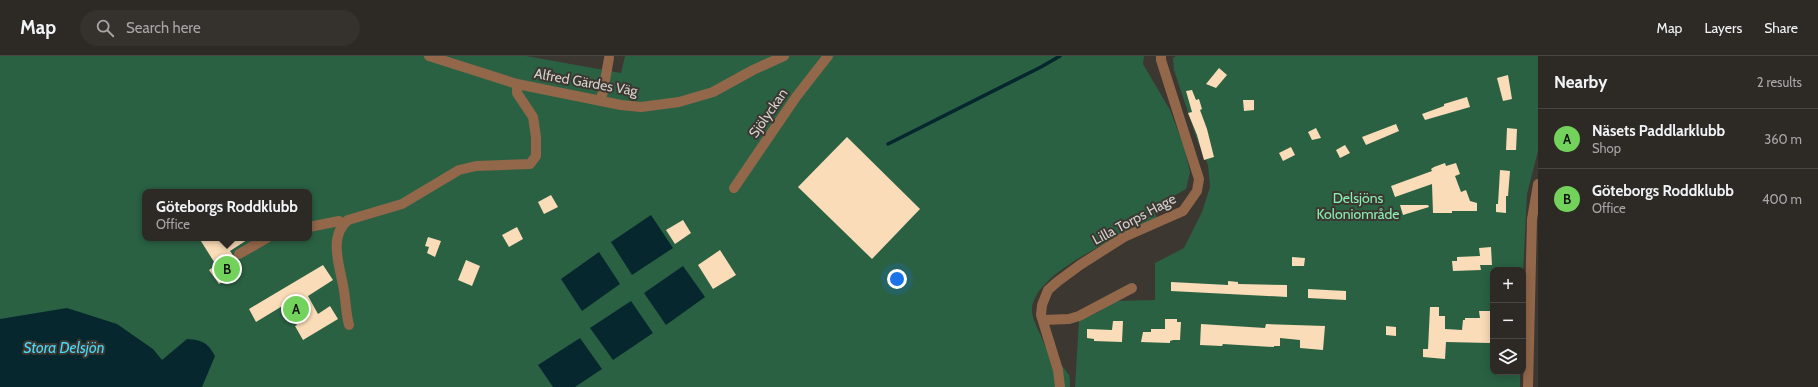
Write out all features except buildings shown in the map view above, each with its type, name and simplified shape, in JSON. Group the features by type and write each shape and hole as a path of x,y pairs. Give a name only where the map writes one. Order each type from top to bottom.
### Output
{"street":[{"name":"Alfred Gärdes Väg","path":"429,56 517,84 621,105 641,107 679,102 713,92 753,70 784,56"},
{"name":"Sjölyckan","path":"734,188 796,97 828,56"},
{"name":"Lilla Torps Hage","path":"1060,387 1058,370 1043,320 1042,305 1048,290 1057,282 1124,237 1184,211 1197,191 1199,179 1161,56"},
{"path":"600,100 603,92 609,58"},
{"name":"Alfred Gärdes Väg","path":"312,226 339,221 343,224 348,220 402,204 459,170 476,166 530,164 536,156 534,116 517,93 517,84"},
{"path":"1528,387 1532,219 1538,184"},
{"path":"343,224 337,243 338,261 349,325"},
{"path":"239,254 262,241"},
{"path":"1043,320 1069,319 1078,316 1132,288"}],"green space":[{"path":"0,56 526,56 621,73 625,56 1144,56 1143,64 1170,110 1184,147 1190,172 1186,189 1153,208 1157,219 1103,244 1082,256 1062,269 1046,283 1035,297 1032,312 1035,323 1045,346 1069,375 1070,387 0,387"},
{"name":"Delsjöns Koloniområde","path":"1176,56 1538,56 1538,151 1527,194 1523,267 1490,267 1490,375 1520,375 1520,387 1075,387 1079,320 1098,312 1114,301 1155,300 1155,263 1184,248 1202,212 1210,187 1208,165 1197,140 1174,70 1173,58"}],"water":[{"path":"651,215 673,248 632,275 611,242"},
{"path":"599,252 620,284 582,311 561,279"},
{"path":"683,266 705,297 666,325 644,293"},
{"path":"631,301 653,333 613,360 590,328"},
{"name":"Stora Delsjön","path":"67,308 117,324 153,349 162,360 187,339 201,341 210,348 215,356 202,387 0,387 0,319"},
{"path":"580,338 602,369 575,387 553,387 538,365"}],"waterway":[{"path":"888,144 1060,56"}],"place":[{"name":"Göteborgs Roddklubb","path":"227,269"},
{"name":"Näsets Paddlarklubb","path":"296,309"}]}
